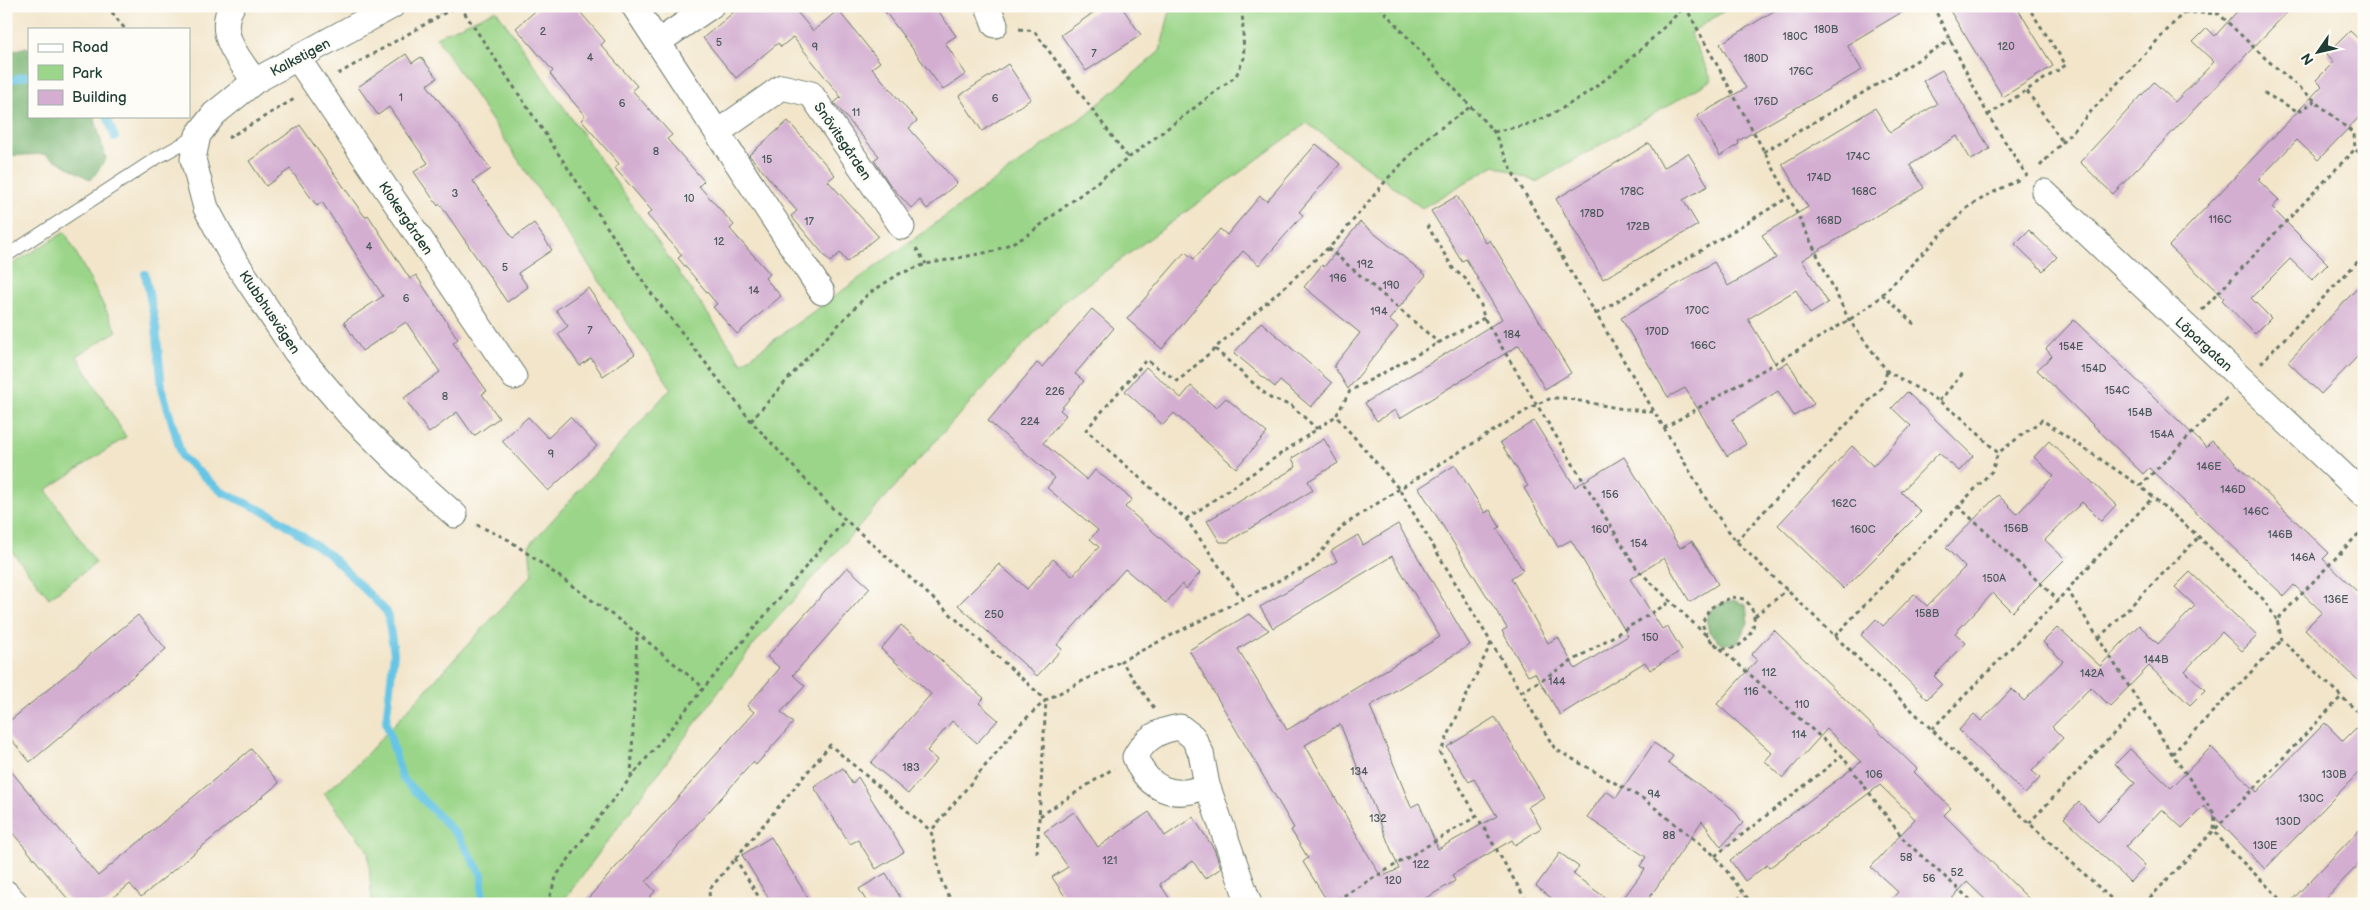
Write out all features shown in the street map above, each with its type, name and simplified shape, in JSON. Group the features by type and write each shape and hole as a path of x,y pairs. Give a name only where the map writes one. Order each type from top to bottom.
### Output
{"street":[{"name":"Kalkstigen","path":"232,6 228,18 228,37 240,62 255,82 392,6"},
{"path":"634,6 822,292"},
{"path":"658,42 711,6"},
{"name":"Klokergården","path":"298,59 514,377"},
{"name":"Klubbhusvägen","path":"255,82 214,114 198,135 193,159 206,208 233,258 296,352 348,413 409,474 455,515"},
{"name":"Snövitsgården","path":"718,132 782,88 811,94 902,227"},
{"name":"Löpargatan","path":"2035,184 2364,496"},
{"path":"1207,785 1192,793 1176,792 1153,784 1141,772 1135,758 1142,744 1152,736 1167,729 1180,727 1193,736 1201,753 1207,785 1249,904"},
{"path":"6,892 16,904"}],"lane":[{"path":"6,256 155,159 198,135"}],"path":[{"path":"108,6 124,28"},
{"path":"437,6 440,14"},
{"path":"460,6 651,293 751,421 828,505 1046,700"},
{"path":"751,421 803,362 868,294 899,274 926,264 994,251 1026,237 1236,76 1244,58 1242,6"},
{"path":"1379,6 1494,132 1514,175 1596,314 1711,507 1736,541 2117,904"},
{"path":"1494,132 1538,121 1585,95 1656,36 1685,6 1789,197 1849,320 1887,371 1939,401 1962,418 1998,453"},
{"path":"1933,6 1988,115 2035,184"},
{"path":"1988,115 2066,65 2027,6"},
{"path":"2030,10 2036,6"},
{"path":"2178,6 2184,12 2219,14 2266,59 2354,134 2355,149 2364,157"},
{"path":"2035,184 2040,166 2184,12"},
{"path":"991,15 1034,31 1129,159"},
{"path":"1764,152 1951,40"},
{"path":"2027,91 2062,141"},
{"path":"2264,93 2299,112 2316,100"},
{"path":"1243,600 1186,519 1086,430 1146,360 1178,381 1328,248 1389,177 1428,137 1470,107"},
{"path":"2186,327 2355,149"},
{"path":"1664,428 1849,320 1875,302 1967,208 1988,194 2035,184"},
{"path":"1596,314 1789,197"},
{"path":"1427,225 1454,270 1465,278 1481,305 1484,318 1637,569 1712,641 1842,756 1905,841 1975,904"},
{"path":"1328,248 1439,343"},
{"path":"2140,486 2244,382 2364,255"},
{"path":"1882,294 1915,325"},
{"path":"1186,519 1336,416 1350,391 1484,318"},
{"path":"1215,349 1270,398 1292,406 1317,429"},
{"path":"1736,541 1883,386 1887,371"},
{"path":"1939,401 1964,372"},
{"path":"931,831 1020,724 1046,700 1311,564 1343,526 1399,488 1537,404 1552,398 1564,398 1617,408 1654,412"},
{"path":"1336,416 1399,488 1555,749 1645,800 1715,856 1752,904"},
{"path":"1835,636 1992,471 1998,453 2042,420 2140,486 2198,537 2264,600 2277,620 2282,640 2364,718"},
{"path":"1932,729 2058,600 2153,497"},
{"path":"1958,506 2058,600"},
{"path":"455,515 509,540 637,634 704,688"},
{"path":"547,904 557,875 631,777 845,520"},
{"path":"2277,620 2364,528"},
{"path":"2099,638 2198,537"},
{"path":"2067,589 2172,754 2215,815 2214,830 2226,846 2286,904"},
{"path":"1755,616 1744,599 1732,597 1716,604 1704,615 1702,623 1712,641 1727,649 1737,648 1752,630 1755,616 1786,590"},
{"path":"1521,692 1670,602"},
{"path":"631,777 637,634"},
{"path":"2172,754 2282,640"},
{"path":"1491,642 1440,753 1526,900 1531,904"},
{"path":"1121,661 1156,712 1152,736"},
{"path":"2144,904 2342,697"},
{"path":"1037,853 1046,700"},
{"path":"2030,823 2140,705"},
{"path":"710,904 708,890 830,744 931,831 942,883 953,904"},
{"path":"1715,856 1842,756"},
{"path":"1039,817 1135,758"},
{"path":"1330,904 1476,816"},
{"path":"735,858 762,904"},
{"path":"1731,904 1744,894"}],"green space":[{"path":"1171,6 1732,6 1690,33 1712,80 1536,182 1495,165 1422,208 1307,123 1063,302 966,407 755,643 561,904 372,904 368,851 324,793 353,769 532,575 529,546 671,388 436,37 496,10 742,363 1087,114 1160,51"},
{"path":"28,48 28,118 95,118 106,159 91,180 45,154 6,156 6,53"},
{"path":"65,232 117,331 77,356 126,437 46,490 96,563 49,598 6,544 6,268"},
{"path":"1733,600 1746,605 1748,623 1737,643 1723,644 1709,632 1706,619 1713,608"}],"building":[{"path":"541,6 575,6 605,41 601,45 637,86 632,90 672,135 667,139 704,181 699,186 734,225 730,229 770,274 765,278 781,296 737,334 713,307 717,304 678,258 682,255 647,215 652,211 615,168 619,164 581,120 585,116 550,74 553,71 516,28"},
{"path":"741,6 792,6 813,31 838,10 880,62 872,68 917,121 909,128 957,183 927,209 920,200 911,208 890,185 874,160 879,156 834,103 841,97 793,37 781,47 778,43 736,78 703,38"},
{"path":"881,6 935,6 956,36 945,43 966,74 943,90"},
{"path":"1103,6 1121,6 1141,35 1086,71 1061,35"},
{"path":"1782,6 1912,6 1847,45 1862,70 1738,141 1739,144 1720,156 1697,116 1746,88 1720,44"},
{"path":"1947,6 2016,6 2053,66 2003,97"},
{"path":"2242,6 2293,6 2113,194 2080,162 2154,82 2175,102 2214,62 2193,42 2207,28 2215,36"},
{"path":"2350,31 2364,44 2364,112 2318,160 2297,140 2258,180 2279,200 2272,208 2328,264 2312,280 2290,259 2251,298 2271,318 2255,334 2222,300 2224,298 2169,246 2322,86 2316,80 2334,62 2327,54"},
{"path":"406,54 412,63 421,57 437,78 427,85 491,169 473,181 513,238 534,223 552,250 518,273 528,287 507,302 440,204 438,206 414,172 428,163 389,107 378,115 358,87"},
{"path":"1008,64 1031,99 982,131 959,96"},
{"path":"1942,70 1990,149 1971,160 1957,136 1910,165 1924,188 1802,260 1828,303 1810,314 1796,290 1748,319 1778,368 1788,362 1814,404 1794,416 1778,391 1732,420 1746,444 1727,456 1685,388 1668,397 1621,318 1714,262 1728,286 1776,258 1762,235 1808,207 1782,164 1875,108 1890,132 1937,104 1923,81"},
{"path":"788,121 835,175 828,181 878,236 847,262 840,253 830,262 791,216 797,211 749,155"},
{"path":"300,125 365,217 368,215 410,279 416,275 458,339 453,343 487,391 482,394 499,418 474,436 457,412 429,433 404,398 440,372 406,322 362,351 344,322 383,296 322,202 317,206 290,169 266,186 249,161"},
{"path":"1649,143 1663,168 1688,153 1698,169 1708,186 1683,200 1698,225 1603,279 1556,199"},
{"path":"1316,144 1340,164 1299,212 1303,215 1259,265 1243,251 1162,349 1127,319 1185,252 1194,259 1220,229 1227,235 1260,196 1267,201"},
{"path":"1457,196 1486,243 1490,240 1571,373 1545,389 1519,345 1400,418 1395,410 1377,421 1365,403 1502,319 1466,259 1462,261 1431,211"},
{"path":"1360,222 1426,275 1389,320 1398,327 1348,389 1334,366 1360,333 1304,287 1322,265 1324,267"},
{"path":"2029,230 2057,257 2043,271 2015,244"},
{"path":"2364,281 2364,350 2321,394 2288,362"},
{"path":"588,288 635,354 603,376 591,358 580,366 558,334 568,326 556,310"},
{"path":"1092,309 1114,328 1075,374 1084,381 1060,410 1066,415 1043,443 1087,480 1095,470 1132,499 1125,507 1200,573 1186,589 1182,584 1166,603 1125,569 1057,645 1062,649 1037,676 958,605 999,564 1027,589 1053,559 1072,576 1099,547 1090,539 1098,530 1047,488 1055,478 988,421 1037,363 1042,367"},
{"path":"2074,320 2206,447 2212,441 2329,553 2323,559 2364,598 2364,686 2305,629 2322,612 2294,585 2284,596 2149,468 2143,474 2037,370 2052,356 2046,349"},
{"path":"1261,322 1332,383 1311,407 1280,381 1275,387 1234,353"},
{"path":"1146,367 1181,398 1191,386 1216,408 1226,398 1267,433 1236,468 1174,413 1163,425 1125,391"},
{"path":"1907,392 1973,456 1959,471 1939,453 1901,492 1921,512 1844,589 1778,525 1852,446 1873,466 1911,426 1892,408"},
{"path":"528,417 548,438 570,417 597,446 548,491 502,441"},
{"path":"1534,421 1575,487 1624,457 1680,548 1692,541 1718,584 1690,602 1664,558 1630,579 1662,629 1667,626 1682,650 1650,670 1645,662 1560,715 1535,673 1528,676 1502,631 1507,628 1419,488 1455,465 1485,513 1490,510 1500,527 1497,529 1523,570 1511,578 1548,643 1558,637 1575,669 1628,636 1571,540 1558,547 1524,488 1528,486 1500,442"},
{"path":"1324,439 1338,463 1308,481 1313,490 1228,542 1220,542 1207,521 1296,467 1292,458"},
{"path":"2049,441 2116,505 2101,521 2082,502 2045,540 2065,559 2012,612 1993,593 1955,633 1966,643 1934,676 1942,684 1927,699 1861,635 1876,619 1883,626 1914,594 1927,606 1965,567 1946,548 1998,495 2017,514 2054,476 2034,457"},
{"path":"1398,524 1470,645 1370,706 1411,807 1419,803 1438,849 1497,816 1474,779 1469,782 1447,747 1495,717 1544,797 1528,807 1541,828 1515,845 1512,840 1452,875 1455,881 1416,904 1329,904 1303,862 1308,858 1291,830 1294,828 1189,650 1249,614 1269,630 1238,649 1287,730 1440,637 1392,556 1273,628 1260,607 1337,561 1331,551 1358,535 1363,545","holes":["1340,724 1399,869 1381,877 1305,745"]},
{"path":"847,567 870,588 793,675 805,686 781,712 793,723 756,765 753,762 646,882 655,891 644,904 583,904 754,712 747,706 780,668 767,657"},
{"path":"2190,572 2257,636 2242,651 2222,632 2185,671 2205,690 2190,705 2149,666 2110,706 2091,687 2052,727 2063,738 2032,771 2040,778 2025,794 1959,730 1974,714 1981,721 2012,689 2024,701 2063,661 2043,642 2058,627 2100,666 2139,625 2158,644 2195,606 2175,587"},
{"path":"138,615 166,649 30,762 6,733 6,724"},
{"path":"901,625 984,698 979,703 998,720 977,743 952,721 927,751 937,760 908,794 871,763 931,694 881,649"},
{"path":"1774,630 1917,769 1914,772 1951,808 1944,815 2034,904 1990,904 1967,882 1947,904 1887,904 1898,892 1871,867 1915,819 1880,785 1769,868 1767,865 1745,881 1730,860 1861,762 1827,729 1783,778 1765,761 1772,753 1717,704 1757,660 1751,655"},
{"path":"2364,720 2364,767 2265,869 2204,806 2182,828 2162,809 2125,847 2145,866 2130,882 2064,818 2079,802 2098,821 2117,802 2135,783 2115,764 2130,749 2171,788 2211,747 2257,792 2325,723 2343,741"},
{"path":"1654,743 1673,756 1668,763 1733,809 1743,823 1721,847 1702,821 1645,904 1619,904 1645,869 1640,866 1646,857 1587,817 1606,791 1616,798"},
{"path":"251,749 279,783 141,897 130,884 106,904 72,904 6,825 6,765 98,876"},
{"path":"843,768 852,784 858,777 904,852 876,869 858,840 850,844 814,787"},
{"path":"1074,812 1098,847 1149,812 1165,836 1193,817 1214,849 1221,868 1205,879 1193,861 1160,884 1173,904 1070,904 1052,877 1068,867 1044,832"},
{"path":"2364,825 2364,859 2320,904 2288,904"},
{"path":"771,837 811,904 772,904 742,855"},
{"path":"1560,853 1579,867 1573,874 1614,904 1559,904 1536,886"},
{"path":"886,873 904,904 868,904 859,889"}],"waterway":[{"path":"6,81 28,75"},
{"path":"108,118 115,138"},
{"path":"145,274 156,327 162,388 182,457 222,492 274,516 331,556 387,612 394,653 386,722 402,778 458,836 482,875 482,904"}]}
